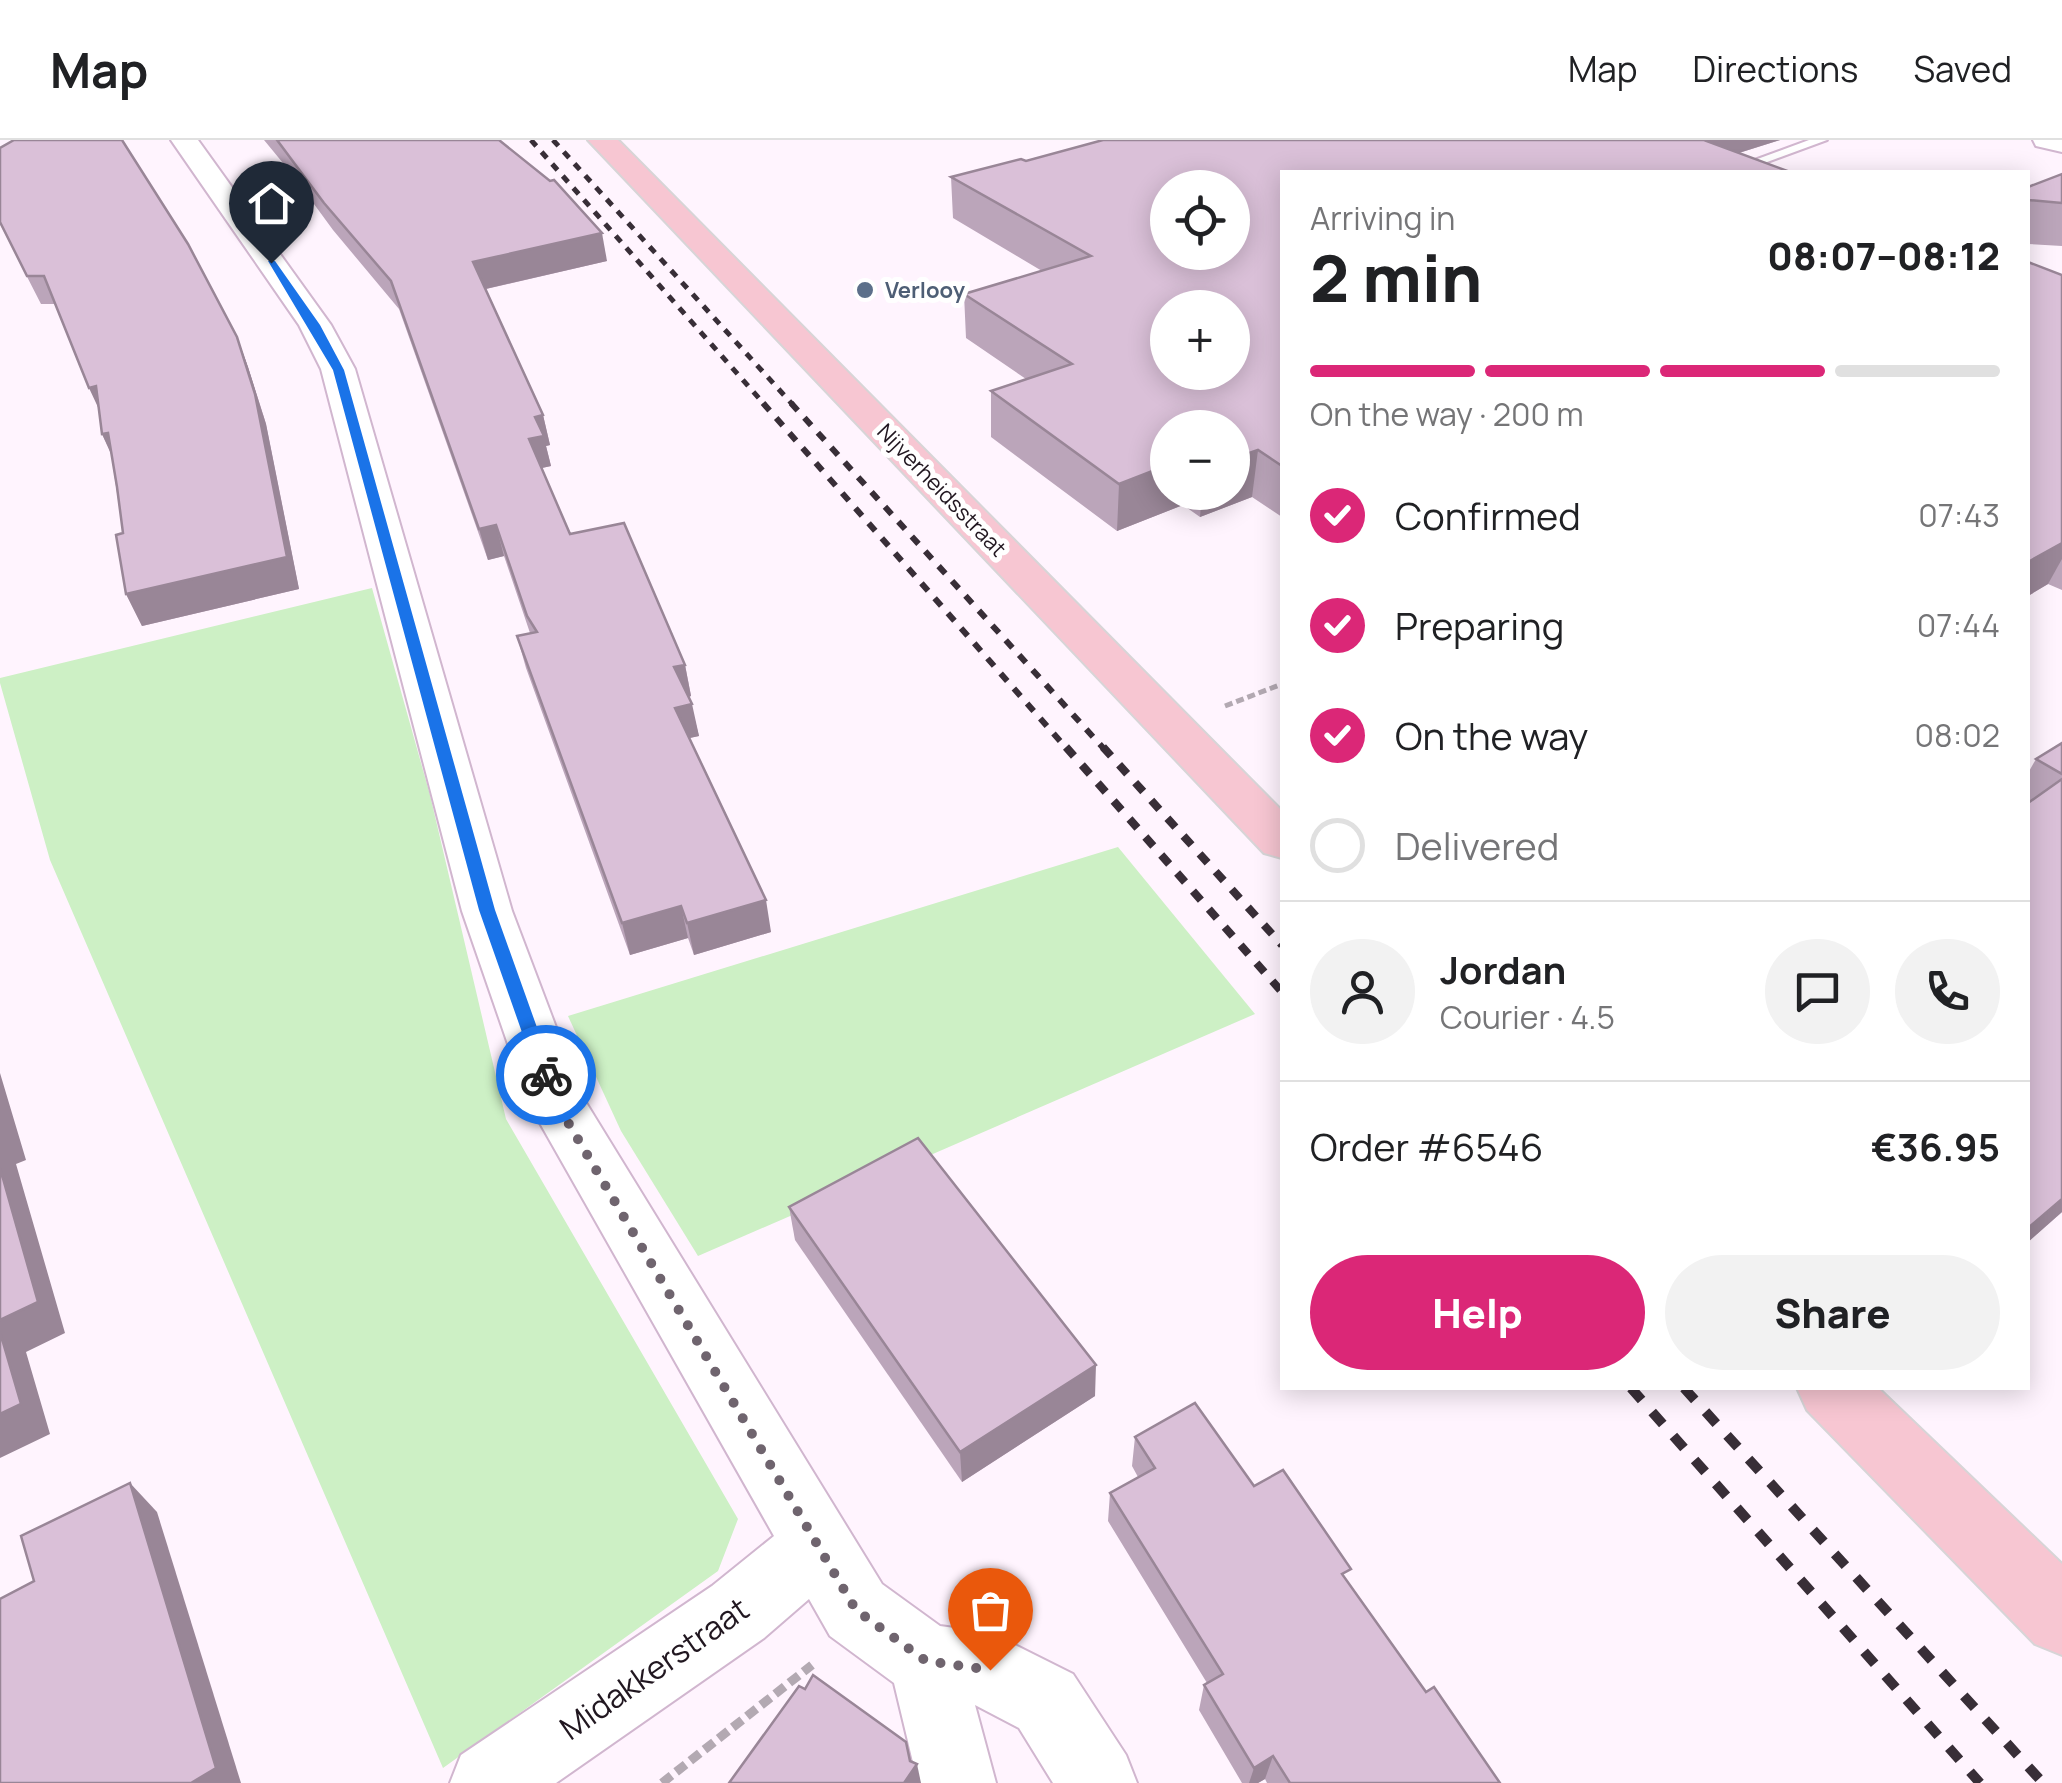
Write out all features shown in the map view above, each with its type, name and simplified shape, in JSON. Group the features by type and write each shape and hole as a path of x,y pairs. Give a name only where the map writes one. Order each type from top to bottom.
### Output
{"main road":[{"name":"Nijverheidsstraat","path":"602,140 1280,839"},
{"path":"1833,1390 2062,1617"}],"street":[{"path":"184,140 314,325 338,370 487,910 556,1102 816,1547 883,1631 957,1783"},
{"path":"2046,140 2062,144"},
{"name":"Midakkerstraat","path":"488,1783 738,1612 816,1547"},
{"path":"883,1631 990,1670 1046,1701 1098,1783"}],"lane":[{"path":"1735,170 1821,140"}],"path":[{"path":"662,1783 883,1631"}],"green space":[{"path":"372,588 430,795 506,1119 738,1519 718,1571 443,1768 50,860 0,683 0,678"},
{"path":"1118,847 1255,1014 698,1256 621,1131 568,1016"}],"building":[{"path":"14,140 122,140 188,244 237,337 255,394 287,557 126,594 116,535 123,533 117,487 108,433 102,434 96,386 89,388 44,276 27,276 0,222 0,148"},
{"path":"277,140 499,140 550,181 554,180 602,233 473,262 543,415 535,417 544,436 529,439 570,534 624,523 685,665 674,667 692,704 675,708 766,900 687,923 681,906 622,923 517,636 537,632 527,616 496,525 479,529 391,281 324,203"},
{"path":"1103,140 1704,140 1785,170 1280,170 1280,465 1258,450 1250,453 1250,410 1150,410 1150,472 1119,484 991,391 1072,364 964,294 1091,256 951,177"},
{"path":"2062,174 2062,203 2030,200 2030,186"},
{"path":"2030,263 2062,275 2062,543 2030,561"},
{"path":"2062,743 2062,774 2036,759"},
{"path":"2062,779 2062,1199 2030,1226 2030,802"},
{"path":"918,1138 1096,1365 960,1452 789,1207"},
{"path":"0,1168 38,1302 0,1320"},
{"path":"0,1332 21,1404 0,1414"},
{"path":"1195,1403 1254,1486 1283,1470 1351,1569 1342,1574 1426,1692 1434,1687 1500,1783 1290,1783 1273,1756 1254,1768 1204,1685 1223,1674 1110,1493 1155,1468 1135,1437"},
{"path":"130,1483 216,1768 191,1783 0,1783 0,1599 34,1581 21,1536"},
{"path":"813,1675 906,1742 910,1761 917,1764 904,1783 729,1783 799,1686 805,1689"}],"railway":[{"path":"531,140 765,405"},
{"path":"553,140 793,405"},
{"path":"763,403 1068,750"},
{"path":"791,403 1105,750"},
{"path":"1066,747 1280,990"},
{"path":"1103,747 1280,943"},
{"path":"1633,1390 1980,1783"},
{"path":"1686,1390 2043,1783"}],"way so far":[{"path":"546,1075 556,1102 856,1610 926,1661 990,1670"}],"place":[{"name":"Verlooy","path":"865,290"}],"route":[{"path":"271,263 314,325 338,370 487,910 546,1075"}]}
